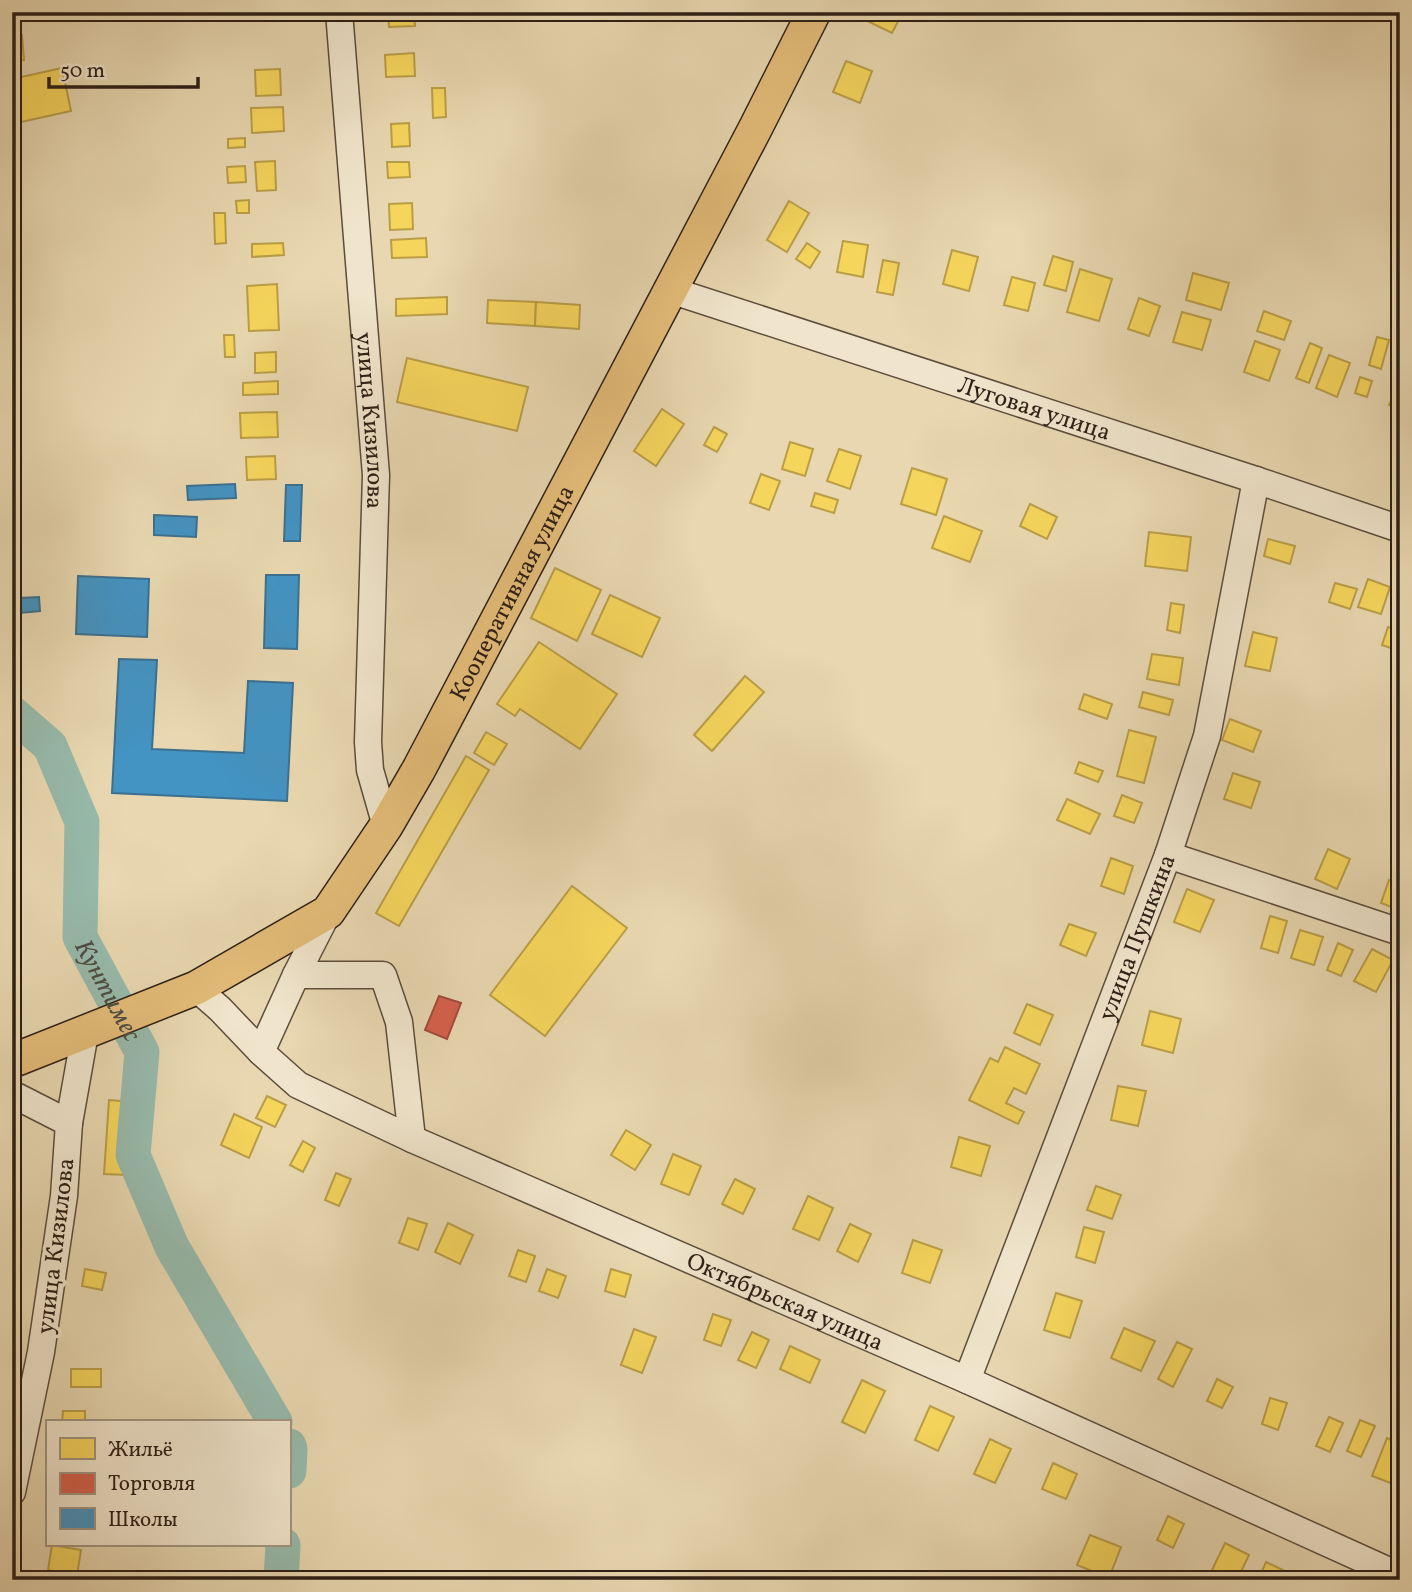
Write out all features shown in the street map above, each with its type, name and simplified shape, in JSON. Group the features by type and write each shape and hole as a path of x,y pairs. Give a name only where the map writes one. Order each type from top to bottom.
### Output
{"main road":[{"name":"Кооперативная улица","path":"328,912 386,826 419,769 814,12"},
{"path":"12,1062 196,988 328,912"}],"street":[{"name":"улица Кизилова","path":"339,12 376,475 368,742 370,770 386,826"},
{"name":"Луговая улица","path":"670,290 1400,529"},
{"name":"улица Пушкина","path":"967,1380 1168,855 1207,736 1256,480"},
{"path":"1168,855 1400,932"},
{"name":"Кооперативная улица","path":"261,1052 328,912"},
{"path":"296,975 383,975 399,1022 412,1139"},
{"name":"Октябрьская улица","path":"196,988 298,1085 412,1139 967,1380 1400,1576"},
{"name":"улица Кизилова","path":"12,1492 41,1352 64,1196 69,1123 85,1033"},
{"name":"улица Кизилова","path":"12,1094 69,1123"}],"building: Жильё":[{"path":"388,12 414,12 415,26 389,27"},
{"path":"864,12 903,12 892,33 861,18"},
{"path":"22,35 24,60 12,61 12,36"},
{"path":"414,53 415,76 386,77 385,55"},
{"path":"846,61 872,71 860,103 833,92"},
{"path":"62,68 71,111 12,124 12,79"},
{"path":"280,69 281,95 256,96 255,70"},
{"path":"432,88 445,88 446,117 433,118"},
{"path":"283,107 284,131 252,133 251,108"},
{"path":"409,123 410,146 392,147 391,124"},
{"path":"245,138 245,147 228,148 228,139"},
{"path":"275,161 276,190 257,191 255,162"},
{"path":"387,162 409,162 410,177 388,178"},
{"path":"245,166 246,182 228,183 227,167"},
{"path":"249,200 249,213 237,213 236,201"},
{"path":"789,201 809,213 787,252 767,240"},
{"path":"412,203 413,229 390,230 389,204"},
{"path":"214,213 225,213 226,243 215,244"},
{"path":"426,238 427,257 392,258 391,240"},
{"path":"843,241 868,245 863,277 837,272"},
{"path":"283,243 284,255 252,257 252,244"},
{"path":"807,243 820,252 810,268 796,259"},
{"path":"952,250 978,257 969,291 943,284"},
{"path":"1053,256 1073,262 1066,291 1044,285"},
{"path":"883,260 899,263 893,295 877,292"},
{"path":"1080,269 1112,279 1099,321 1067,312"},
{"path":"1193,273 1229,283 1221,310 1186,300"},
{"path":"1012,277 1035,283 1028,311 1004,305"},
{"path":"277,284 279,330 249,331 247,286"},
{"path":"447,297 447,314 396,316 396,299"},
{"path":"1139,298 1160,306 1149,336 1128,329"},
{"path":"488,300 536,302 535,326 487,323"},
{"path":"536,302 580,305 579,329 535,326"},
{"path":"1264,311 1291,321 1284,340 1257,331"},
{"path":"1182,312 1211,320 1202,350 1173,342"},
{"path":"224,335 234,335 235,357 225,357"},
{"path":"1377,337 1389,340 1381,369 1369,365"},
{"path":"1255,341 1280,350 1269,381 1244,372"},
{"path":"1310,343 1322,348 1309,383 1296,378"},
{"path":"276,352 276,372 255,373 255,353"},
{"path":"1329,355 1350,363 1337,397 1316,388"},
{"path":"407,358 528,387 517,431 397,402"},
{"path":"1360,377 1372,381 1367,397 1355,393"},
{"path":"278,381 278,394 243,395 243,383"},
{"path":"1400,382 1400,410 1389,405"},
{"path":"662,409 684,424 656,466 634,451"},
{"path":"277,412 278,437 241,438 240,413"},
{"path":"714,427 727,434 717,452 704,445"},
{"path":"790,442 813,449 805,476 782,469"},
{"path":"839,449 861,456 850,489 827,481"},
{"path":"275,456 276,479 247,480 246,457"},
{"path":"912,468 947,479 936,515 901,504"},
{"path":"761,474 780,481 769,510 750,503"},
{"path":"815,493 838,500 834,513 811,506"},
{"path":"1030,504 1057,517 1047,539 1020,526"},
{"path":"944,516 982,531 970,562 932,548"},
{"path":"1149,532 1191,537 1187,571 1145,566"},
{"path":"1268,539 1295,546 1290,564 1264,556"},
{"path":"555,568 601,590 577,641 531,618"},
{"path":"1368,579 1390,587 1381,614 1358,607"},
{"path":"1335,583 1357,589 1350,609 1329,602"},
{"path":"610,595 660,618 642,657 592,634"},
{"path":"1171,603 1184,605 1180,633 1167,630"},
{"path":"1388,627 1400,631 1400,651 1382,645"},
{"path":"1253,632 1277,638 1270,671 1245,666"},
{"path":"539,642 617,694 580,749 520,709 515,716 497,704"},
{"path":"1152,654 1183,658 1179,685 1147,679"},
{"path":"745,676 764,692 712,751 694,735"},
{"path":"1143,692 1173,700 1169,715 1139,707"},
{"path":"1084,694 1112,704 1107,719 1079,709"},
{"path":"1230,719 1261,731 1253,752 1222,740"},
{"path":"1129,730 1156,737 1144,783 1117,776"},
{"path":"486,732 507,744 494,765 474,753"},
{"path":"466,756 489,770 399,926 376,913"},
{"path":"1079,762 1103,771 1098,782 1075,773"},
{"path":"1233,773 1260,782 1251,808 1224,799"},
{"path":"1122,795 1142,803 1134,823 1114,816"},
{"path":"1067,799 1100,814 1090,834 1057,820"},
{"path":"1328,849 1350,859 1337,889 1315,879"},
{"path":"1111,858 1133,866 1124,894 1101,886"},
{"path":"1389,880 1400,884 1400,893 1394,908 1381,903"},
{"path":"572,886 627,928 545,1036 490,995"},
{"path":"1187,889 1214,900 1200,932 1174,922"},
{"path":"1270,916 1287,921 1278,953 1261,948"},
{"path":"1069,924 1096,933 1086,956 1060,945"},
{"path":"1300,930 1323,937 1314,965 1291,958"},
{"path":"1338,943 1353,950 1341,976 1327,970"},
{"path":"1372,949 1393,960 1376,992 1354,981"},
{"path":"1027,1004 1053,1015 1040,1045 1014,1033"},
{"path":"1150,1011 1181,1019 1173,1053 1142,1045"},
{"path":"1005,1047 1040,1064 1026,1094 1014,1088 1006,1103 1024,1112 1018,1124 969,1100 990,1058 998,1062"},
{"path":"1118,1086 1146,1091 1138,1126 1111,1120"},
{"path":"267,1096 286,1105 275,1127 256,1118"},
{"path":"109,1100 132,1102 127,1175 104,1174"},
{"path":"234,1114 262,1127 249,1158 221,1145"},
{"path":"626,1130 651,1145 635,1170 611,1155"},
{"path":"959,1137 990,1146 981,1176 951,1167"},
{"path":"303,1141 315,1148 303,1172 290,1165"},
{"path":"673,1154 701,1166 689,1195 661,1184"},
{"path":"336,1173 351,1179 339,1206 325,1200"},
{"path":"735,1179 755,1189 743,1214 722,1204"},
{"path":"1096,1186 1121,1195 1112,1219 1087,1210"},
{"path":"808,1196 833,1208 819,1240 793,1229"},
{"path":"408,1218 427,1224 418,1250 399,1243"},
{"path":"448,1223 473,1235 460,1264 435,1252"},
{"path":"850,1224 871,1234 858,1262 837,1251"},
{"path":"1084,1227 1104,1232 1095,1263 1076,1257"},
{"path":"913,1240 942,1250 930,1283 902,1273"},
{"path":"518,1250 535,1256 526,1282 509,1276"},
{"path":"85,1269 106,1273 102,1290 82,1286"},
{"path":"547,1269 566,1276 558,1298 539,1291"},
{"path":"611,1269 631,1275 625,1297 605,1291"},
{"path":"1056,1293 1082,1301 1070,1338 1044,1330"},
{"path":"713,1314 731,1320 721,1346 704,1340"},
{"path":"1124,1328 1155,1341 1141,1371 1111,1358"},
{"path":"634,1329 656,1337 642,1373 621,1365"},
{"path":"752,1332 769,1340 756,1368 738,1360"},
{"path":"1177,1342 1192,1349 1173,1387 1158,1379"},
{"path":"790,1346 820,1360 810,1383 780,1369"},
{"path":"71,1369 101,1369 101,1387 71,1387"},
{"path":"1217,1379 1233,1387 1222,1408 1207,1401"},
{"path":"862,1380 885,1391 865,1433 842,1422"},
{"path":"1270,1398 1287,1403 1278,1430 1262,1424"},
{"path":"930,1406 954,1417 938,1451 915,1440"},
{"path":"63,1411 85,1411 85,1420 62,1420"},
{"path":"1329,1417 1343,1423 1330,1452 1316,1446"},
{"path":"1360,1420 1375,1426 1361,1457 1347,1451"},
{"path":"1387,1438 1400,1444 1400,1476 1396,1485 1372,1476"},
{"path":"990,1439 1011,1449 995,1483 974,1474"},
{"path":"1053,1463 1077,1474 1066,1499 1042,1489"},
{"path":"1168,1516 1184,1524 1173,1548 1157,1540"},
{"path":"1090,1535 1121,1547 1109,1578 1077,1565"},
{"path":"1225,1543 1249,1555 1237,1580 1217,1580 1209,1576"},
{"path":"52,1546 81,1550 77,1575 48,1570"},
{"path":"1266,1562 1285,1571 1281,1580 1258,1580"}],"building: Торговля":[{"path":"439,996 461,1003 447,1039 425,1030"}],"building: Школы":[{"path":"235,484 236,498 188,500 187,486"},
{"path":"286,485 302,485 300,541 284,541"},
{"path":"154,515 197,517 196,537 154,535"},
{"path":"266,575 299,575 297,649 264,648"},
{"path":"78,576 149,579 147,637 76,634"},
{"path":"39,597 40,611 20,613 19,598"},
{"path":"119,659 157,660 152,749 244,753 248,681 293,683 287,801 112,793"}],"waterway":[{"name":"Кунтимес","path":"12,713 50,746 82,822 80,937 142,1052 133,1155 172,1247 274,1420"},
{"name":"Кунтимес","path":"281,1580 283,1546"}]}
